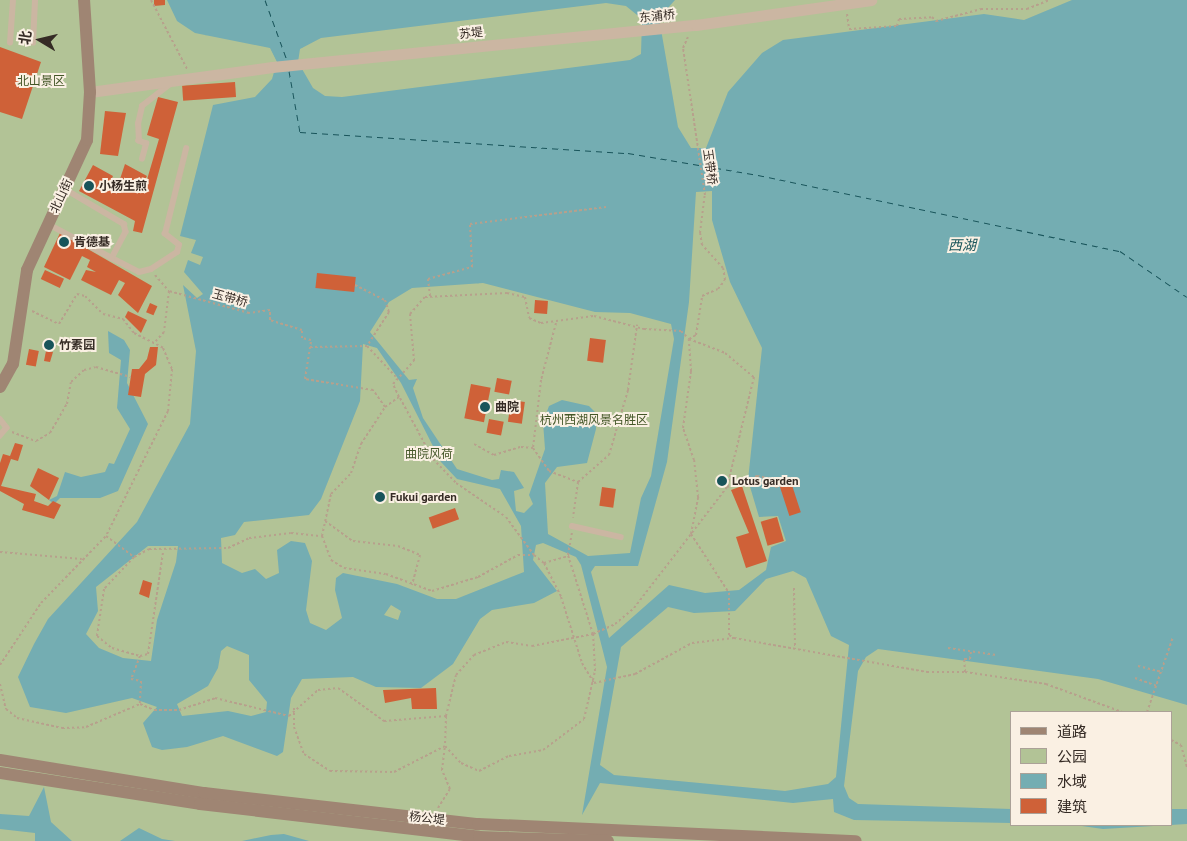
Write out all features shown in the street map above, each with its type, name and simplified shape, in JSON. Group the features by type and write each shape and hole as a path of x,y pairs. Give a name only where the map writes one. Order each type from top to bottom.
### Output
{"main road":[{"name":"北山街","path":"1,383 12,364 27,270 87,140 90,92 84,0"},
{"name":"杨公堤","path":"0,760 204,793 432,819 856,841"},
{"name":"杨公堤","path":"0,774 421,836 608,841"}],"street":[{"path":"696,25 871,0"},
{"name":"东浦桥","path":"633,32 696,25"},
{"name":"苏堤","path":"192,77 311,63 633,32"},
{"path":"90,92 192,77"}],"lane":[{"path":"10,44 13,0"},
{"path":"33,42 35,0"},
{"path":"142,159 146,144 139,142 138,124 142,106 176,80"},
{"path":"48,224 139,272 151,269 177,252 178,245 165,234 186,149"},
{"path":"64,189 124,224 126,232 112,258"},
{"path":"0,419 5,430 0,436"},
{"path":"572,526 621,536"}],"path":[{"path":"151,0 192,77"},
{"path":"845,4 849,29 897,26 899,20 932,17 936,22 981,9 1027,9 1049,0"},
{"name":"玉带桥","path":"689,339 700,327 702,296 718,289 725,280 716,258 702,245 705,195 683,48 696,25"},
{"path":"430,296 428,279 472,266 470,224 606,207"},
{"path":"151,269 162,288 169,291 164,332 154,343"},
{"path":"355,285 385,300 389,312 367,346"},
{"name":"玉带桥","path":"169,291 249,313 270,310 270,320 280,320 280,326 302,330 302,338 311,340 310,346"},
{"path":"432,819 450,788 442,770 446,746 446,716 456,675 474,655 506,642 532,646 572,638 593,634 615,624 634,608 727,487 754,378 725,353 689,339 681,331 581,316 556,323 530,318 525,297 507,293 430,296 414,304 409,325 414,361 396,377 393,384 433,459 456,483 506,517 534,555 544,563 561,597 572,638 594,683"},
{"path":"0,665 41,604 106,536 173,395 167,356 154,343 134,334 123,319 104,314 85,296 77,294 58,324 39,318 22,301"},
{"path":"556,323 541,380 534,448 550,471 578,482"},
{"path":"446,746 461,763 479,771 509,756 543,750 584,719 594,683 593,634 568,556 578,482 609,455 628,390 636,325"},
{"path":"689,339 691,371 683,428 694,460 698,497 691,534 729,593 729,635 734,638"},
{"path":"385,407 373,390 305,379 310,346 367,346 396,377"},
{"path":"5,430 43,439 67,404 71,382 78,376 96,367 131,377"},
{"path":"399,397 385,407 361,444 351,473 330,494 322,536 331,560 344,568 386,574 432,591 478,578 518,555 534,555"},
{"path":"474,444 494,455 520,446 534,448"},
{"path":"727,487 765,476 775,488 780,486"},
{"path":"324,521 353,541 398,546 420,555 412,585"},
{"path":"163,552 148,654 140,656 112,648 97,636 104,589 133,557 149,550 163,552 228,548 249,538 291,533 322,536"},
{"path":"106,536 114,545 133,557"},
{"path":"0,552 82,559"},
{"path":"544,563 568,556"},
{"path":"794,588 795,646"},
{"path":"1147,711 1173,637"},
{"path":"594,683 635,674 692,644 734,638 795,646 927,672 965,672 1046,684 1119,711"},
{"path":"948,648 996,654"},
{"path":"965,672 964,659 970,659 971,651"},
{"path":"140,656 132,679 140,681 140,704"},
{"path":"1138,666 1162,672"},
{"path":"1135,678 1157,686"},
{"path":"0,684 6,709 42,726 86,727 140,704 154,710 179,710 215,698 263,706 289,716 294,708 328,687 348,692 384,721 446,716"},
{"path":"294,708 294,727 304,754 330,771 394,772 446,746"},
{"path":"1172,741 1181,746 1187,768"}],"green space":[{"name":"杭州西湖风景名胜区","path":"0,0 1187,0 1187,841 0,841"}],"water":[{"name":"西湖","path":"167,0 675,0 659,18 678,127 691,148 706,148 728,92 762,53 783,40 984,14 1024,20 1072,0 1187,0 1187,705 1098,679 878,649 866,657 858,671 844,786 849,798 858,804 1010,809 1010,823 854,820 834,812 833,799 793,803 600,783 582,815 607,667 581,565 576,557 543,543 536,545 533,560 557,591 534,603 492,610 480,619 453,664 421,688 376,687 353,677 302,679 291,698 283,752 277,756 223,736 187,747 162,750 152,747 143,723 157,707 132,698 66,713 30,707 18,677 48,619 137,522 190,424 196,351 183,285 197,298 203,294 184,272 188,260 200,265 203,257 191,253 196,240 180,236 213,105 255,97 272,79 277,62 270,48 195,33 177,21","holes":["606,3 626,6 642,19 641,54 630,60 342,97 325,96 313,88 298,62 300,49 321,38","712,191 712,220 730,282 762,348 748,480 759,517 778,516 786,541 771,547 766,570 739,590 705,593 669,585 609,638 591,572 595,566 638,566 667,462 689,302 696,192","483,283 595,312 630,313 671,324 674,339 651,476 641,498 630,553 588,556 548,534 545,483 557,467 587,463 596,429 596,413 589,406 562,400 549,406 543,422 545,449 529,495 533,504 524,513 516,511 514,491 524,488 514,472 501,470 499,479 492,480 457,469 423,418 413,388 417,379 409,380 370,332 389,302 412,288","363,344 377,348 401,383 441,462 457,479 500,489 521,526 524,572 456,599 437,599 397,584 343,573 336,578 335,590 342,618 326,630 310,623 306,610 312,561 305,543 291,541 277,550 279,573 266,579 255,569 242,573 222,563 221,538 235,535 244,522 309,515 321,499 360,401","148,546 178,546 176,562 157,620 151,661 123,658 99,648 86,634 98,611 96,587","793,571 806,578 831,636 849,645 836,777 828,784 785,791 614,775 600,765 621,647 668,607 694,613 735,611 766,579","391,605 401,611 398,620 384,615","227,646 249,655 249,680 267,702 266,712 251,716 228,711 182,716 177,704 208,686 218,668 221,651"]},
{"path":"108,331 124,340 130,350 127,383 148,424 118,491 100,498 60,498 54,504 49,500 57,496 65,472 81,477 105,472 109,463 114,464 130,429 117,408 121,360 109,353"},
{"path":"44,787 51,822 72,841 35,841 35,833 0,829 0,814 29,816"},
{"path":"1172,809 1187,809 1187,824 1172,825"},
{"path":"1082,826 1153,826 1103,829"},
{"path":"139,828 162,839 175,841 120,841"},
{"path":"284,834 309,841 242,841 271,835"}],"building":[{"path":"154,0 165,0 165,5 154,6"},
{"path":"0,47 41,62 22,119 0,112"},
{"path":"235,82 236,97 183,101 182,86"},
{"path":"158,97 178,102 142,233 133,231 135,221 79,191 93,165 113,176 108,187 116,191 125,164 147,176 139,190 143,193 159,139 147,135"},
{"path":"105,111 126,113 118,156 100,154"},
{"path":"60,233 152,286 138,313 118,295 125,283 119,280 111,295 81,280 86,270 96,272 87,267 90,260 82,256 70,280 44,267"},
{"path":"45,270 64,279 60,288 41,279"},
{"path":"317,273 356,277 354,292 315,288"},
{"path":"535,300 548,301 547,314 534,313"},
{"path":"150,303 157,306 153,315 146,312"},
{"path":"128,311 147,320 141,333 125,317"},
{"path":"590,338 606,340 603,363 587,361"},
{"path":"150,347 158,347 156,365 145,374 141,397 128,395 132,369 139,369 147,359"},
{"path":"29,349 39,351 36,367 26,365"},
{"path":"46,351 53,352 50,362 44,361"},
{"path":"497,378 512,381 509,395 494,392"},
{"path":"471,384 491,388 484,422 464,418"},
{"path":"511,400 525,402 522,424 508,422"},
{"path":"489,419 504,422 501,436 486,433"},
{"path":"15,443 23,445 18,461 11,459 1,486 36,494 34,501 48,506 53,501 61,505 54,519 22,510 24,504 0,491 0,463 3,454 10,456"},
{"path":"38,468 59,478 49,500 30,486"},
{"path":"790,479 801,512 789,516 779,483"},
{"path":"742,486 767,561 746,568 736,537 749,533 731,490"},
{"path":"602,487 616,489 613,508 599,506"},
{"path":"455,508 459,519 433,529 429,518"},
{"path":"777,517 784,541 768,546 761,522"},
{"path":"143,580 152,583 149,598 139,594"},
{"path":"436,688 437,709 412,709 411,698 385,703 383,690"}],"ferry route":[{"path":"265,0 287,60"},
{"path":"289,71 300,132 628,153 758,175 1120,251 1187,297"}],"place":[{"name":"小杨生煎","path":"89,186"},
{"name":"肯德基","path":"64,242"},
{"name":"竹素园","path":"49,345"},
{"name":"曲院","path":"485,407"},
{"name":"Lotus garden","path":"722,481"},
{"name":"Fukui garden","path":"380,497"}],"park label":[{"name":"北山景区","path":"41,81"},
{"name":"曲院风荷","path":"429,454"}]}
